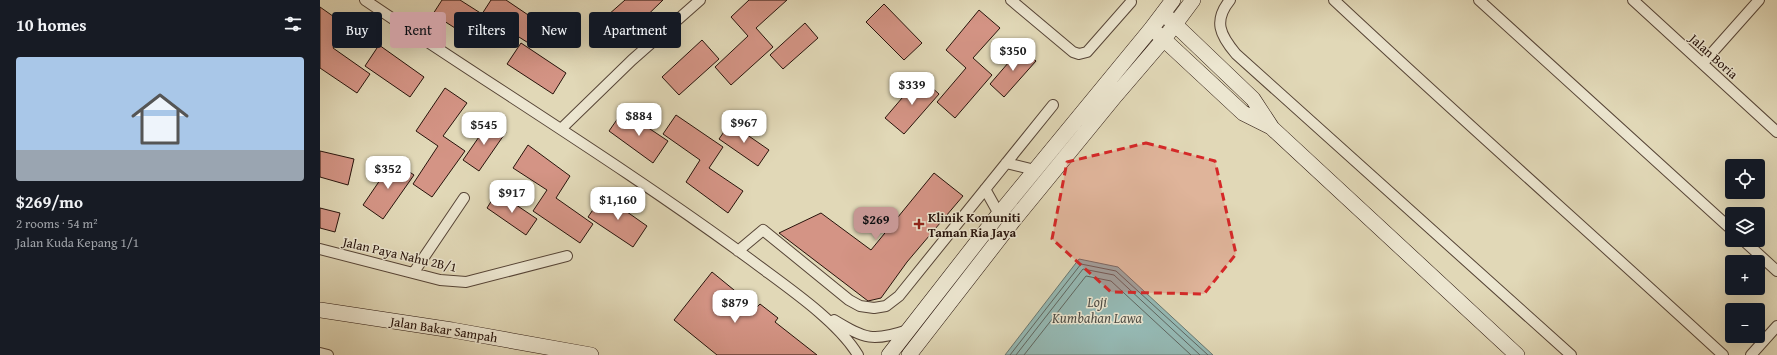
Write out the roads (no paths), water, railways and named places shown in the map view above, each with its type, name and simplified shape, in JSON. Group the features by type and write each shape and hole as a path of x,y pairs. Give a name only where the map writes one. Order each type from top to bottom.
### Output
{"main road":[{"path":"889,355 999,214 1151,29 1173,0"},
{"path":"909,355 1013,221 1164,39 1193,0"},
{"path":"1163,13 1253,100 1272,128 1517,355"},
{"path":"1151,29 1164,39 1242,113 1272,128"},
{"name":"Jalan Bakar Sampah","path":"320,310 452,330 591,355"}],"street":[{"path":"365,0 561,129 738,251 805,302 838,330 851,343 858,355"},
{"path":"561,129 632,60 700,0"},
{"path":"1011,0 1073,52 1079,54 1087,52 1131,2"},
{"path":"1230,0 1220,14 1219,21 1226,39 1236,54 1571,355"},
{"path":"1334,0 1419,80 1571,215 1723,355"},
{"path":"1479,0 1725,224"},
{"name":"Jalan Boria","path":"1633,0 1777,132"},
{"path":"1702,63 1759,0"},
{"path":"738,251 763,230 849,300 867,308 886,306 899,296 1053,105"},
{"path":"1006,163 1035,170"},
{"path":"985,189 999,214"},
{"path":"414,272 464,198"},
{"path":"1751,247 1777,271"},
{"name":"Jalan Paya Nahu 2B/1","path":"320,249 414,272 440,280 466,282 567,256"},
{"path":"805,302 858,334 870,338 892,336 908,330"},
{"path":"1751,355 1777,326"},
{"path":"320,353 328,355"}],"water":[{"name":"Loji Kumbahan Lawa","path":"1079,259 1118,267 1213,355 1005,355"}],"place":[{"name":"Klinik Komuniti Taman Ria Jaya","path":"919,224"}]}
